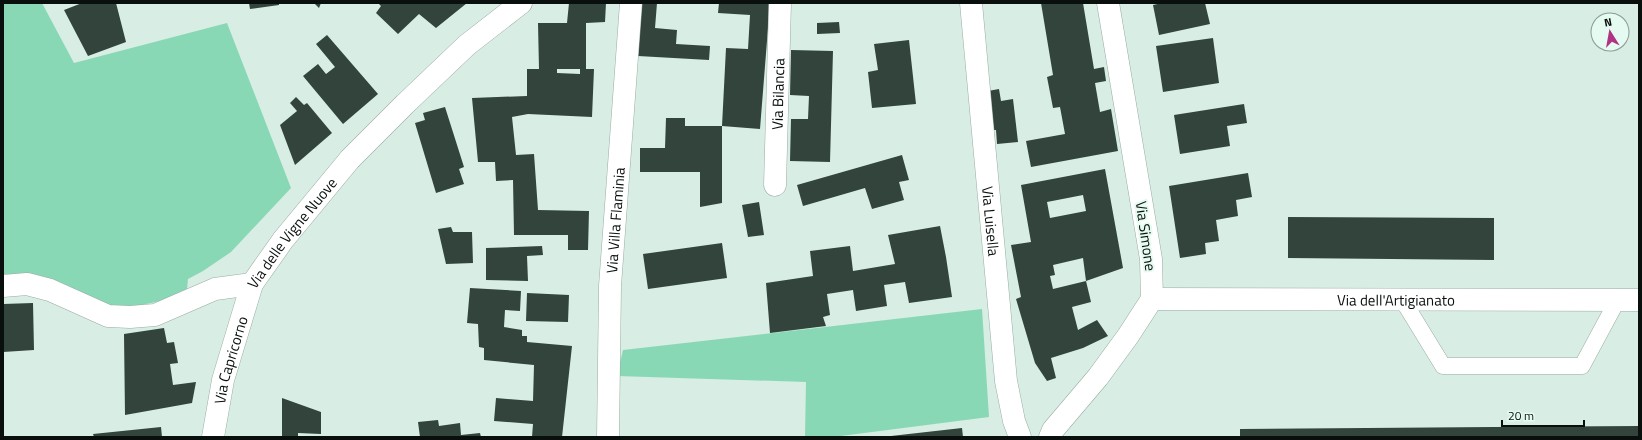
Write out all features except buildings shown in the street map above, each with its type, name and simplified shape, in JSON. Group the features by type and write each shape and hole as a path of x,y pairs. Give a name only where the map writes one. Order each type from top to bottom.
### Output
{"street":[{"name":"Via delle Vigne Nuove","path":"3,286 27,284 50,290 108,316 130,317 155,315 215,289 252,284 283,240 350,159 467,45 521,3"},
{"name":"Via Villa Flaminia","path":"608,437 610,286 631,3"},
{"name":"Via Bilancia","path":"775,185 780,3"},
{"name":"Via Luisella","path":"971,3 1006,381 1014,421 1020,437"},
{"name":"Via Simone","path":"1108,3 1151,259 1152,299"},
{"name":"Via Capricorno","path":"213,437 223,380 252,284"},
{"name":"Via dell'Artigianato","path":"1152,299 1628,300"},
{"path":"1050,437 1053,430 1106,365 1152,299"}],"lane":[{"path":"1402,299 1443,366 1582,366 1628,300"}],"green space":[{"path":"3,3 42,3 74,63 227,23 291,188 231,252 203,271 188,279 187,289 160,301 124,309 99,304 59,283 38,275 3,274"},
{"path":"982,309 989,417 833,437 805,437 806,382 617,376 623,350"}]}
